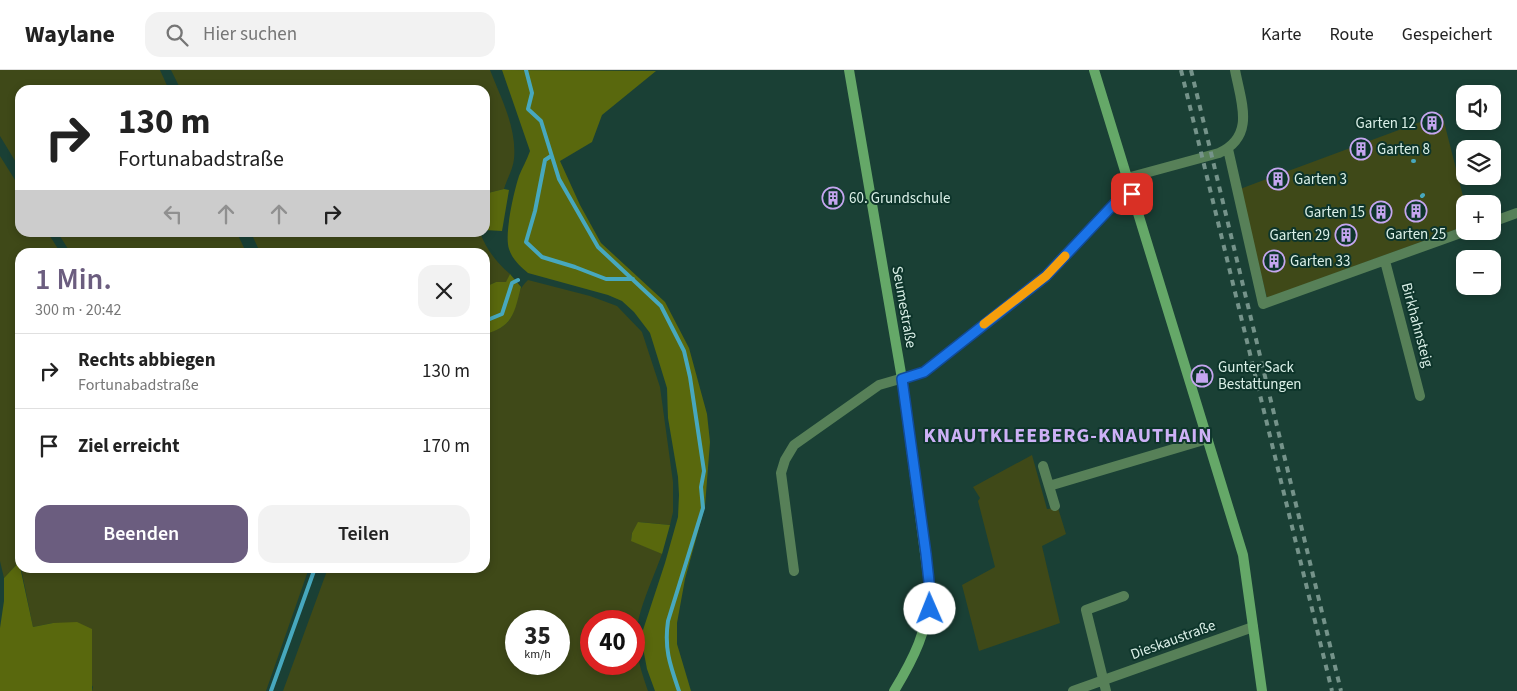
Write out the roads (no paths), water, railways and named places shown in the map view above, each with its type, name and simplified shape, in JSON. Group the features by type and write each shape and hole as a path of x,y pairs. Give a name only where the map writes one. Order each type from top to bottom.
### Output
{"main road":[{"name":"Seumestraße","path":"850,70 902,379 930,591 930,609 926,626 910,665 894,691"},
{"path":"1094,70 1243,555 1262,691"}],"street":[{"path":"1127,178 1219,153 1236,143 1244,118 1235,70"},
{"path":"1228,149 1263,304 1456,235"},
{"path":"794,571 781,473 785,460 794,446 879,385 924,372 1046,276 1114,204 1123,197 1132,194"},
{"path":"1501,219 1517,213"},
{"name":"Birkhahnsteig","path":"1385,261 1420,396"},
{"path":"1049,486 1207,439"},
{"path":"1043,466 1055,506"},
{"path":"1106,691 1086,610 1124,596"},
{"name":"Dieskaustraße","path":"1073,691 1254,627"}],"waterway":[{"path":"526,70 532,93 528,109 541,121 559,179 598,247 661,306 684,351 690,377 704,471 701,487 703,508 668,621 667,640 669,657 679,691"},
{"path":"551,156 545,160 535,211 526,242 542,257 606,279 633,279"},
{"path":"490,319 502,314 512,283 518,280"},
{"path":"271,691 313,573"}],"railway":[{"path":"1181,70 1332,691"},
{"path":"1191,70 1341,691"}],"place":[{"name":"Garten 12","path":"1432,123"},
{"name":"Garten 8","path":"1361,149"},
{"name":"Garten 3","path":"1278,179"},
{"name":"60. Grundschule","path":"833,198"},
{"name":"Garten 25","path":"1416,211"},
{"name":"Garten 15","path":"1381,212"},
{"name":"Garten 29","path":"1346,235"},
{"name":"Garten 33","path":"1274,261"},
{"name":"Gunter Sack Bestattungen","path":"1202,376"}],"district":[{"name":"KNAUTKLEEBERG-KNAUTHAIN","path":"1068,436"}]}
